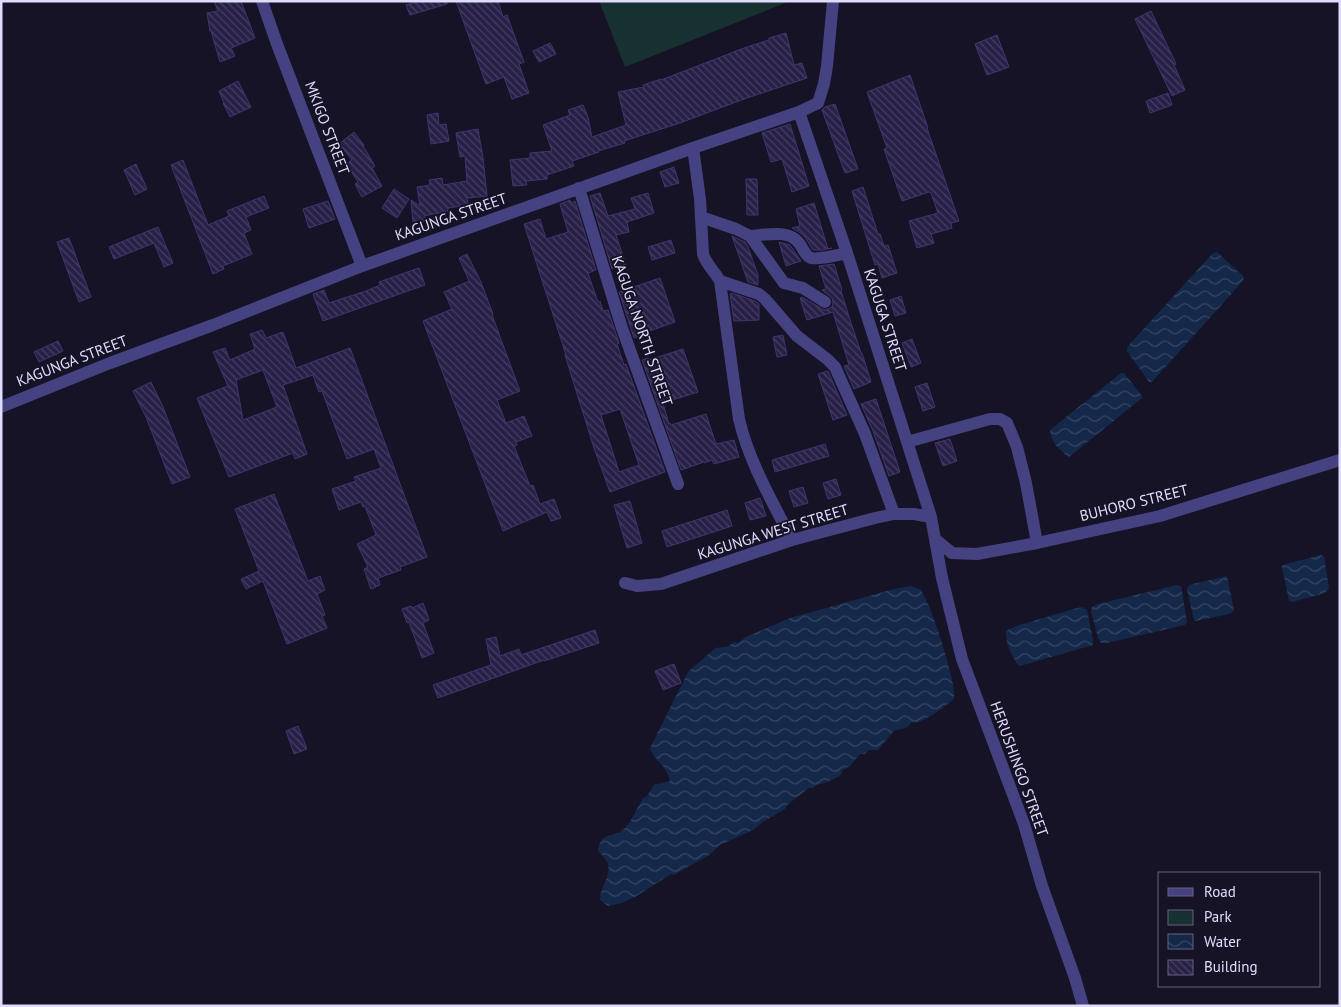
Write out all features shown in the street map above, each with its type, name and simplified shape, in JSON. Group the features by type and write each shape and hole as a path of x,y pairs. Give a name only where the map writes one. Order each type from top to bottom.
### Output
{"street":[{"name":"MKIGO STREET","path":"262,1 362,266"},
{"name":"KAGUNGA STREET","path":"1,407 362,266 799,112 818,103 827,66 833,1"},
{"name":"KAGUGA STREET","path":"799,112 907,442 931,517 936,540"},
{"path":"693,148 703,254 705,260 716,272 720,281 739,419 744,440 792,540"},
{"name":"KAGUGA NORTH STREET","path":"579,188 622,328 678,484"},
{"path":"701,217 736,228 750,236 784,283 803,288 825,302"},
{"path":"750,236 780,234 791,236 798,242 807,256 812,258 846,253"},
{"path":"720,281 759,294 797,336 835,367 864,434 894,514"},
{"path":"907,442 990,418 1000,419 1007,423 1022,465 1037,543"},
{"name":"BUHORO STREET","path":"936,540 952,553 977,554 1037,543 1160,516 1340,460"},
{"name":"KAGUNGA WEST STREET","path":"626,583 637,586 661,584 792,540 875,518 894,514 914,514 931,517"},
{"name":"HERUSHINGO STREET","path":"936,540 942,578 962,659 1024,824 1042,886 1083,1006"}],"green space":[{"path":"599,1 790,1 625,67"}],"water":[{"path":"1217,252 1244,277 1243,281 1152,382 1149,382 1127,351 1128,346 1213,253"},
{"path":"1121,373 1124,373 1142,398 1069,457 1056,445 1050,430"},
{"path":"1321,555 1324,556 1329,588 1325,593 1292,602 1289,601 1282,565"},
{"path":"1227,576 1233,612 1194,620 1187,590 1189,585"},
{"path":"1177,585 1181,586 1187,622 1185,625 1101,643 1091,611 1092,607"},
{"path":"911,586 921,590 933,615 951,675 954,699 926,718 910,723 908,727 894,731 878,750 869,750 865,754 860,754 850,766 843,770 840,776 809,788 787,805 785,809 753,830 720,845 709,855 674,875 671,874 622,903 608,906 600,900 609,869 607,862 598,850 600,843 606,837 620,832 627,826 643,798 647,796 654,785 670,781 666,771 650,748 688,672 715,648 726,647 735,642 738,643 746,637 790,618"},
{"path":"1082,607 1087,610 1093,645 1019,666 1010,649 1006,631 1023,624"}],"building":[{"path":"214,1 241,1 255,38 231,48 235,56 220,62 210,31 207,13 218,11"},
{"path":"419,1 447,1 447,4 410,15 406,5"},
{"path":"456,1 498,1 503,17 507,15 524,62 519,64 529,93 512,99 504,77 486,84"},
{"path":"1151,11 1176,64 1174,65 1185,90 1172,96 1135,19"},
{"path":"786,33 794,65 802,63 807,78 624,141 625,143 572,161 574,166 547,175 547,179 526,181 527,185 513,186 510,160 530,158 530,153 552,151 543,125 570,115 568,110 583,105 588,117 592,137 626,125 618,92 644,87 643,85"},
{"path":"997,35 1009,67 987,75 975,44"},
{"path":"550,43 556,54 539,62 533,51"},
{"path":"910,75 959,221 951,223 952,228 931,234 934,243 917,248 909,221 938,213 929,192 902,201 884,149 887,148 867,92"},
{"path":"238,81 251,107 230,117 219,91"},
{"path":"1168,93 1172,105 1150,113 1146,101"},
{"path":"835,104 858,169 845,173 822,110"},
{"path":"438,113 439,125 446,124 449,141 431,144 427,115"},
{"path":"790,124 809,186 792,192 782,159 771,162 762,133"},
{"path":"478,129 487,196 467,198 468,205 448,208 448,211 424,216 425,221 413,222 411,200 420,206 417,187 430,185 429,180 442,178 443,185 467,181 465,156 460,157 456,133"},
{"path":"354,132 364,145 375,166 372,168 382,186 362,197 355,184 358,182 346,164 352,160 339,144"},
{"path":"183,160 208,225 229,216 227,211 264,196 269,208 246,217 251,230 244,233 252,254 223,266 224,269 213,274 171,165"},
{"path":"136,164 147,189 135,195 124,170"},
{"path":"674,167 679,183 665,187 660,172"},
{"path":"746,179 757,179 758,215 747,215"},
{"path":"863,187 878,234 880,234 884,246 888,245 897,273 882,278 878,264 875,265 852,191"},
{"path":"394,189 409,199 397,218 382,208"},
{"path":"600,193 608,216 635,209 631,198 648,193 654,213 627,222 629,232 616,235 626,265 612,269 590,196"},
{"path":"570,200 571,203 575,201 596,270 588,273 598,302 600,301 603,311 608,310 624,365 626,364 665,472 610,492 594,448 524,224 540,219 546,239 568,232 560,204","holes":["620,409 639,465 619,472 601,415"]},
{"path":"328,201 335,219 309,228 303,209"},
{"path":"814,203 828,249 813,250 805,237 792,228 800,226 796,209"},
{"path":"158,227 173,263 164,267 154,243 114,259 109,247"},
{"path":"732,236 745,242 748,247 758,275 758,285 748,282"},
{"path":"69,238 91,297 79,302 57,242"},
{"path":"671,240 675,253 652,260 648,247"},
{"path":"779,242 790,245 801,261 786,266"},
{"path":"467,254 481,282 520,391 497,400 506,423 524,416 532,436 516,442 517,445 514,446 530,486 533,485 540,504 554,499 561,518 551,521 547,512 503,531 423,321 452,309 444,292 469,281 459,258"},
{"path":"834,264 849,317 871,382 854,389 844,366 849,365 833,312 807,320 800,298 802,297 824,310 832,307 832,298 822,290 826,289 819,266"},
{"path":"419,268 425,285 323,321 313,294 324,290 329,303 366,291 380,285 379,282"},
{"path":"660,278 675,322 634,338 619,292"},
{"path":"732,293 759,304 759,320 734,321 730,294"},
{"path":"901,296 906,313 895,316 890,300"},
{"path":"262,330 266,338 283,332 296,368 350,348 427,557 400,567 401,570 378,578 380,585 371,589 364,569 368,567 357,544 376,535 365,506 363,507 361,502 339,510 332,489 356,481 354,477 381,468 374,449 347,459 322,391 319,392 313,375 283,385 307,454 295,459 293,453 229,477 197,398 228,386 213,352 225,348 230,360 255,349 250,334","holes":["263,370 277,407 243,420 236,380"]},
{"path":"783,335 787,355 777,357 773,337"},
{"path":"912,339 921,363 911,367 902,343"},
{"path":"58,341 63,351 39,362 34,352"},
{"path":"683,349 698,392 663,403 669,424 706,414 716,444 734,440 739,457 714,464 712,460 681,470 642,360 648,358 649,360"},
{"path":"828,371 847,415 833,420 818,374"},
{"path":"151,382 163,407 190,477 172,484 146,417 133,391"},
{"path":"927,383 935,407 923,411 915,387"},
{"path":"876,399 900,472 889,476 861,404"},
{"path":"950,439 957,461 943,466 935,443"},
{"path":"825,444 829,456 775,472 772,460"},
{"path":"836,479 841,495 828,499 823,483"},
{"path":"803,487 808,503 794,507 789,491"},
{"path":"274,494 308,581 320,576 325,590 317,594 325,615 322,616 327,628 287,644 263,581 246,589 241,579 259,571 235,509"},
{"path":"760,498 766,516 750,520 745,503"},
{"path":"630,501 642,543 627,548 614,505"},
{"path":"727,510 732,526 667,547 662,531"},
{"path":"423,603 429,620 423,623 434,653 422,658 409,622 407,623 402,609 411,606 412,608"},
{"path":"595,630 599,643 544,660 438,698 433,685 491,665 486,639 496,637 500,656 519,649 521,655"},
{"path":"674,664 681,683 663,690 655,671"},
{"path":"298,726 307,749 294,754 286,731"}]}
